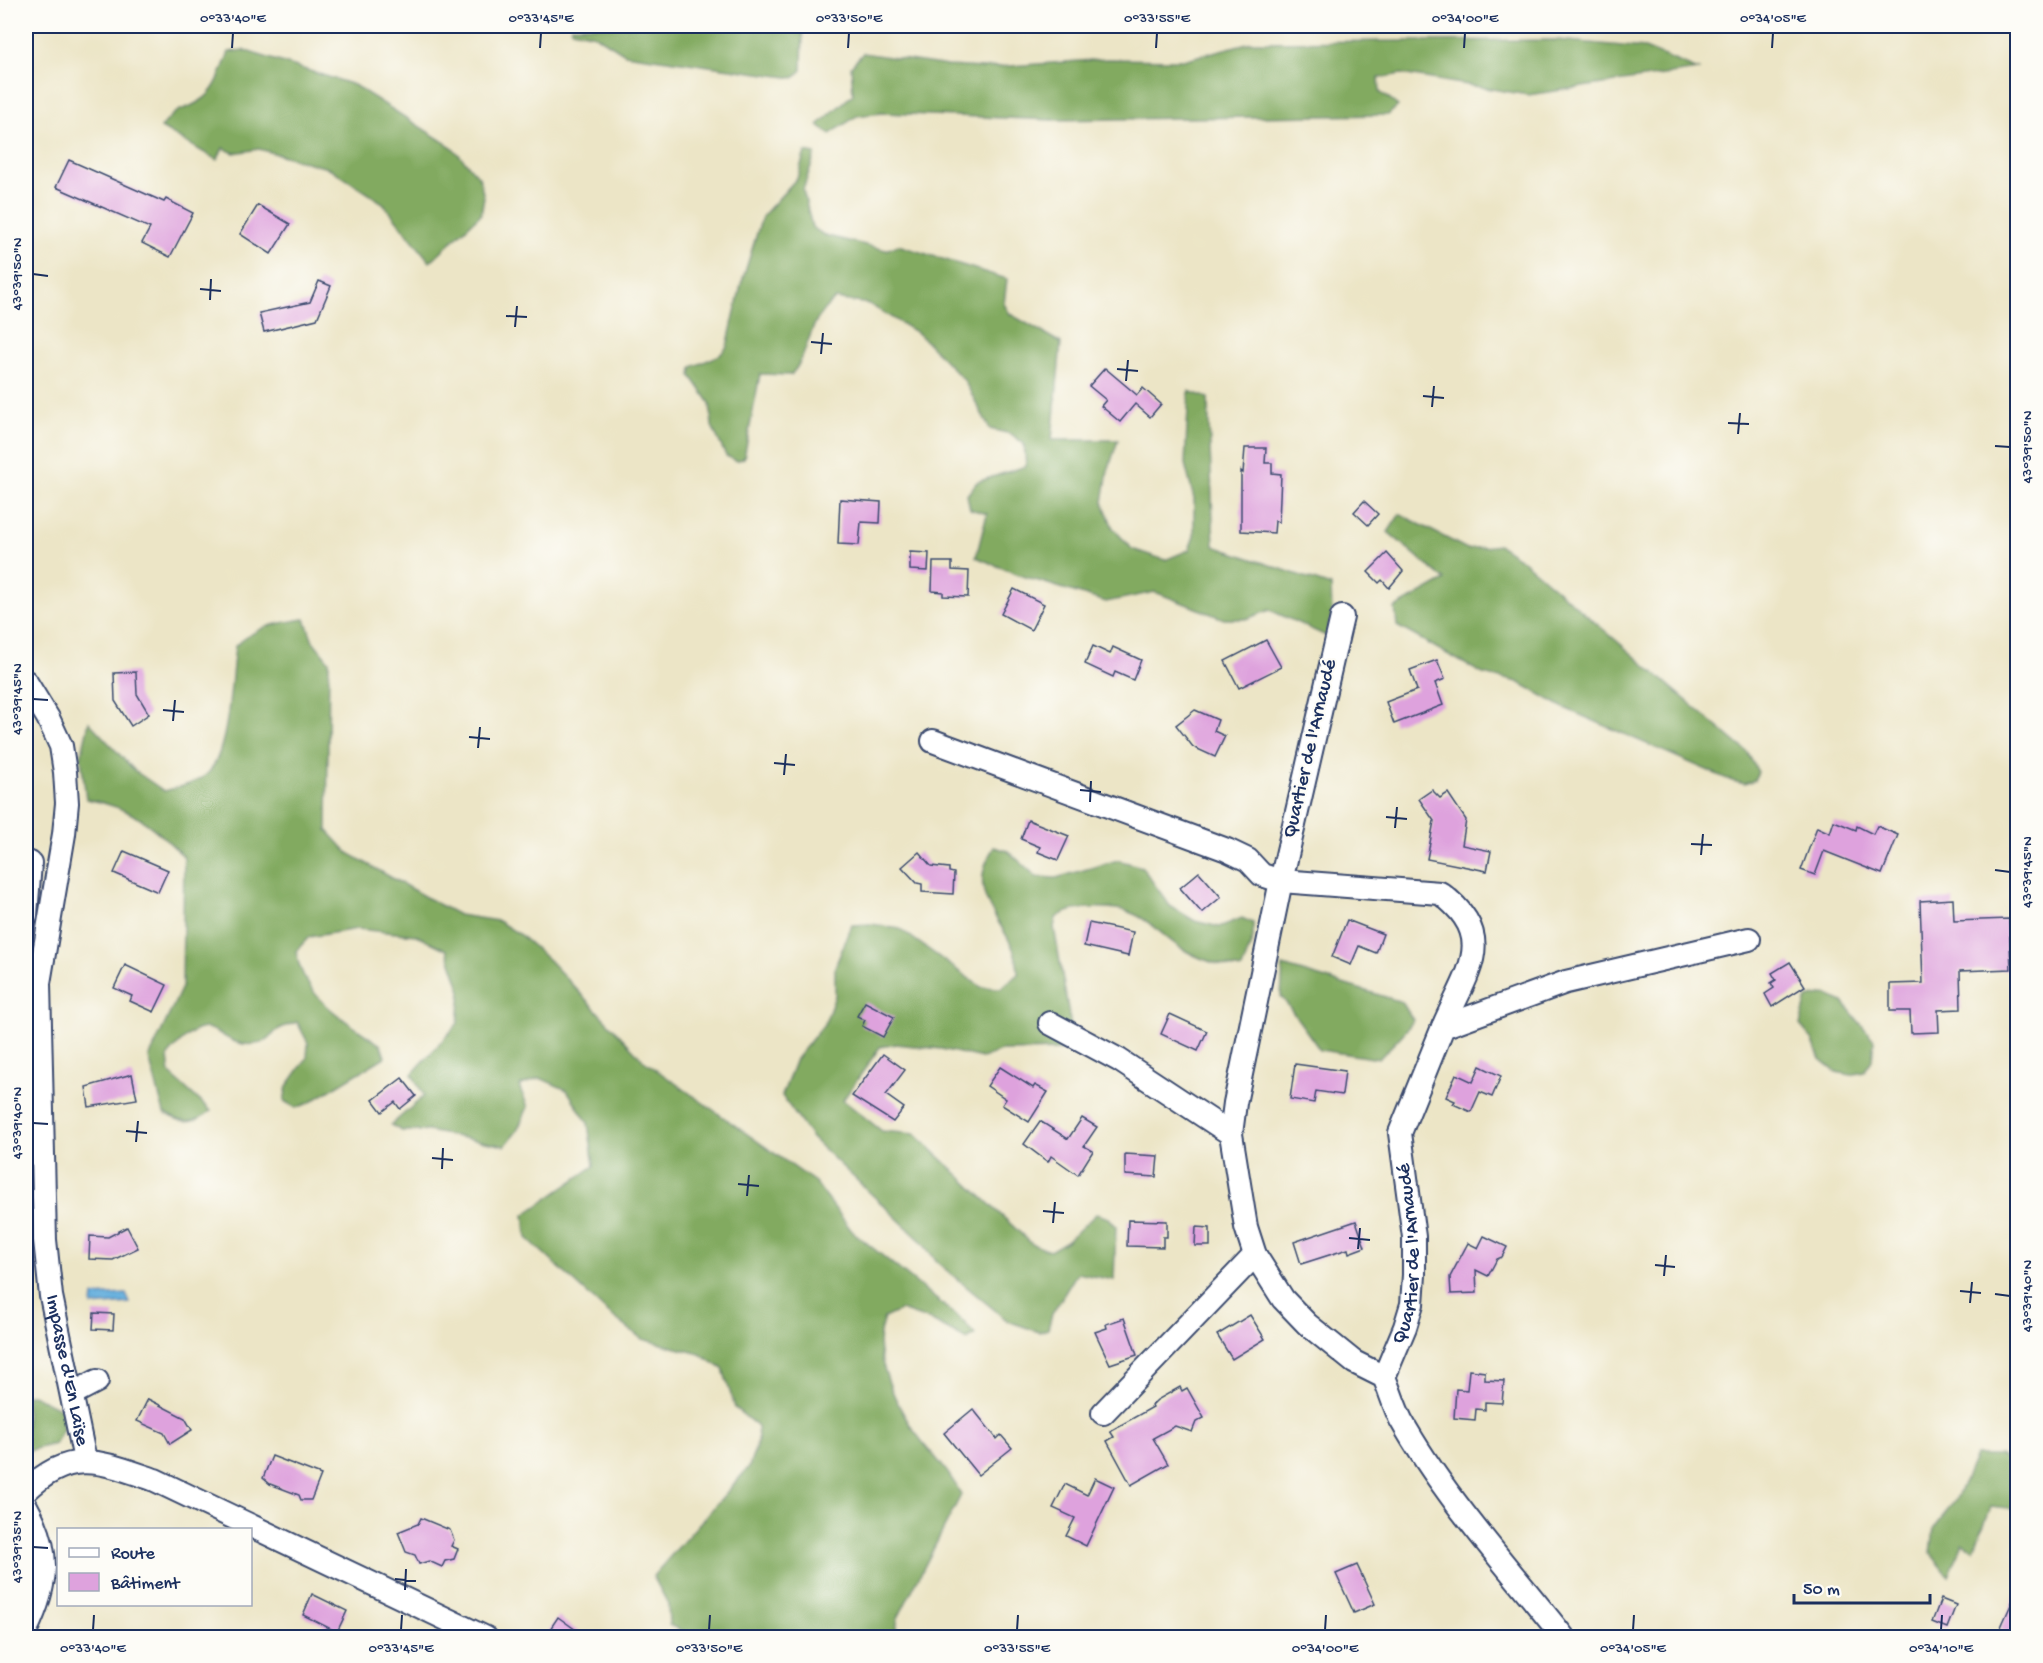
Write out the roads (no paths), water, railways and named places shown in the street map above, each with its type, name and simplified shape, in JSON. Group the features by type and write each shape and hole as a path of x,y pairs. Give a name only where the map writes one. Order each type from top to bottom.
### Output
{"street":[{"name":"Quartier de l'Arnaudé","path":"933,741 1227,850 1248,861 1262,875 1281,881 1440,893 1459,907 1473,930 1476,951 1400,1133 1413,1227 1414,1275 1412,1304 1384,1377 1354,1362 1307,1324 1283,1299 1255,1255 1246,1227 1231,1134 1235,1103 1281,881 1342,617"},
{"name":"Impasse d'En Laïse","path":"26,682 48,718 61,746 65,772 67,803 64,834 35,937 39,982 45,1240 51,1296 85,1460"},
{"path":"26,915 30,863"},
{"path":"1443,1027 1566,982 1749,939"},
{"path":"1050,1023 1119,1060 1231,1134"},
{"path":"1102,1413 1255,1255"},
{"path":"1384,1377 1401,1418 1426,1457 1465,1513 1564,1638"},
{"path":"72,1394 97,1381"},
{"path":"26,1491 63,1465 85,1460 155,1480 486,1638"},
{"path":"26,1506 37,1527 44,1551 45,1571 40,1600 26,1630"}],"water":[{"path":"126,1294 130,1303 92,1306 93,1296"}]}
